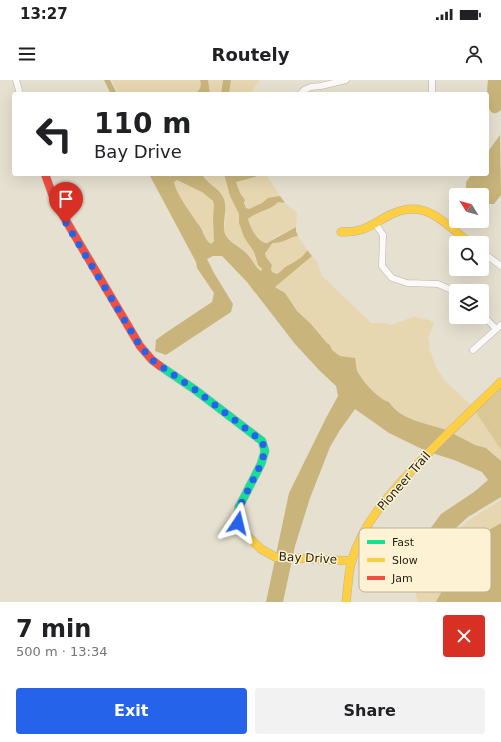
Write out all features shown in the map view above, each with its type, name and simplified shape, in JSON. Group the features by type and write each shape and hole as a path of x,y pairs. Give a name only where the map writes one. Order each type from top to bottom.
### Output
{"street":[{"path":"16,80 19,92"},
{"path":"303,92 311,87 346,80"},
{"path":"432,80 432,92"},
{"name":"Bay Drive","path":"46,176 55,202 140,346 152,360 194,389 262,441 265,451 261,464 239,508 238,523 244,533 261,549 275,557 352,561"},
{"path":"341,232 357,231 368,228 396,212 411,207 427,211 461,236"},
{"path":"375,223 383,235 382,266 392,278 407,283 438,284 449,289"},
{"path":"489,257 501,266"},
{"path":"489,322 496,329"},
{"path":"474,350 501,324"},
{"name":"Pioneer Trail","path":"367,528 380,506 428,453 501,382"},
{"name":"Pioneer Trail","path":"346,602 352,561 359,546"}],"shaded area":[{"path":"112,80 200,80 201,84 197,92 117,92"},
{"path":"200,80 208,80 210,92 197,92 201,84"},
{"path":"208,80 223,80 221,92 210,92"},
{"path":"223,80 231,80 229,92 221,92"},
{"path":"231,80 260,80 251,92 229,92"},
{"path":"488,80 501,80 501,110 496,113 489,109 489,92 487,92"},
{"path":"500,135 501,195 494,204 489,204 489,188 466,188 466,182 470,176 489,176 489,150"},
{"path":"150,176 203,176 223,197 225,205 224,230 227,238 244,251 261,271 262,269 258,265 254,252 244,237 239,223 239,214 230,196 225,176 256,176 236,182 240,193 245,200 244,203 246,208 249,209 262,203 268,198 280,196 285,203 278,202 248,219 255,234 258,238 267,243 296,227 298,236 273,243 265,253 272,265 272,272 277,274 301,258 307,250 312,256 275,287 285,293 297,311 330,345 332,350 340,356 355,358 359,374 375,393 407,417 446,430 426,451 389,433 355,409 330,447 310,498 295,546 283,602 266,602 289,493 338,396 336,386 295,344 247,282 222,256 213,256 207,259 233,304 231,312 166,355 155,351 156,340 212,302 214,293 197,268 196,262","holes":["177,180 202,192 213,201 214,241 211,244 206,240 200,226 180,197 174,182"]},
{"path":"203,176 225,176 230,196 239,214 240,226 262,271 259,270 242,249 227,237 224,231 226,214 215,187"},
{"path":"267,176 280,196 266,200 249,209 245,206 245,200 240,193 236,182 255,177"},
{"path":"177,180 192,186 208,196 214,203 214,241 211,244 206,239 177,192 174,182"},
{"path":"278,202 285,203 297,213 296,227 273,238 271,241 264,243 259,239 250,226 248,219"},
{"path":"291,236 298,236 307,250 301,258 277,274 272,272 272,265 265,253 273,243 280,243"},
{"path":"312,256 317,261 322,276 371,323 385,323 391,325 413,317 429,320 434,323 428,338 430,345 429,348 436,367 444,380 472,406 446,430 407,417 374,392 360,374 356,363 350,357 340,356 332,350 330,345 314,327 297,311 285,293 275,286"},
{"path":"501,386 501,450 475,411"},
{"path":"475,411 501,450 501,461 486,448 475,445 452,433"},
{"path":"452,433 475,445 486,448 501,461 501,497 468,517 456,528 431,528 441,514 474,492 488,480 482,472 454,460 432,453"},
{"path":"501,500 501,602 418,602 416,592 491,592 491,528 460,528 469,520"},
{"path":"501,523 501,602 436,602 441,592 491,592 491,529"}],"waterway":[{"path":"107,80 113,92"}],"traffic: fast":[{"path":"160,366 194,389 262,441 265,451 261,464 239,507 239,525"}],"traffic: slow":[{"path":"341,232 364,229 384,218 410,209 430,213 461,236"},
{"path":"366,528 394,490 456,425 501,382"},
{"path":"239,525 244,533 261,549 275,557 352,561"},
{"path":"346,602 352,560 359,541"}],"traffic: jam":[{"path":"46,176 55,202 140,346 152,360 160,366"}],"route":[{"path":"66,223 140,346 152,360 194,389 262,441 265,451 261,464 239,508 238,523"}]}
